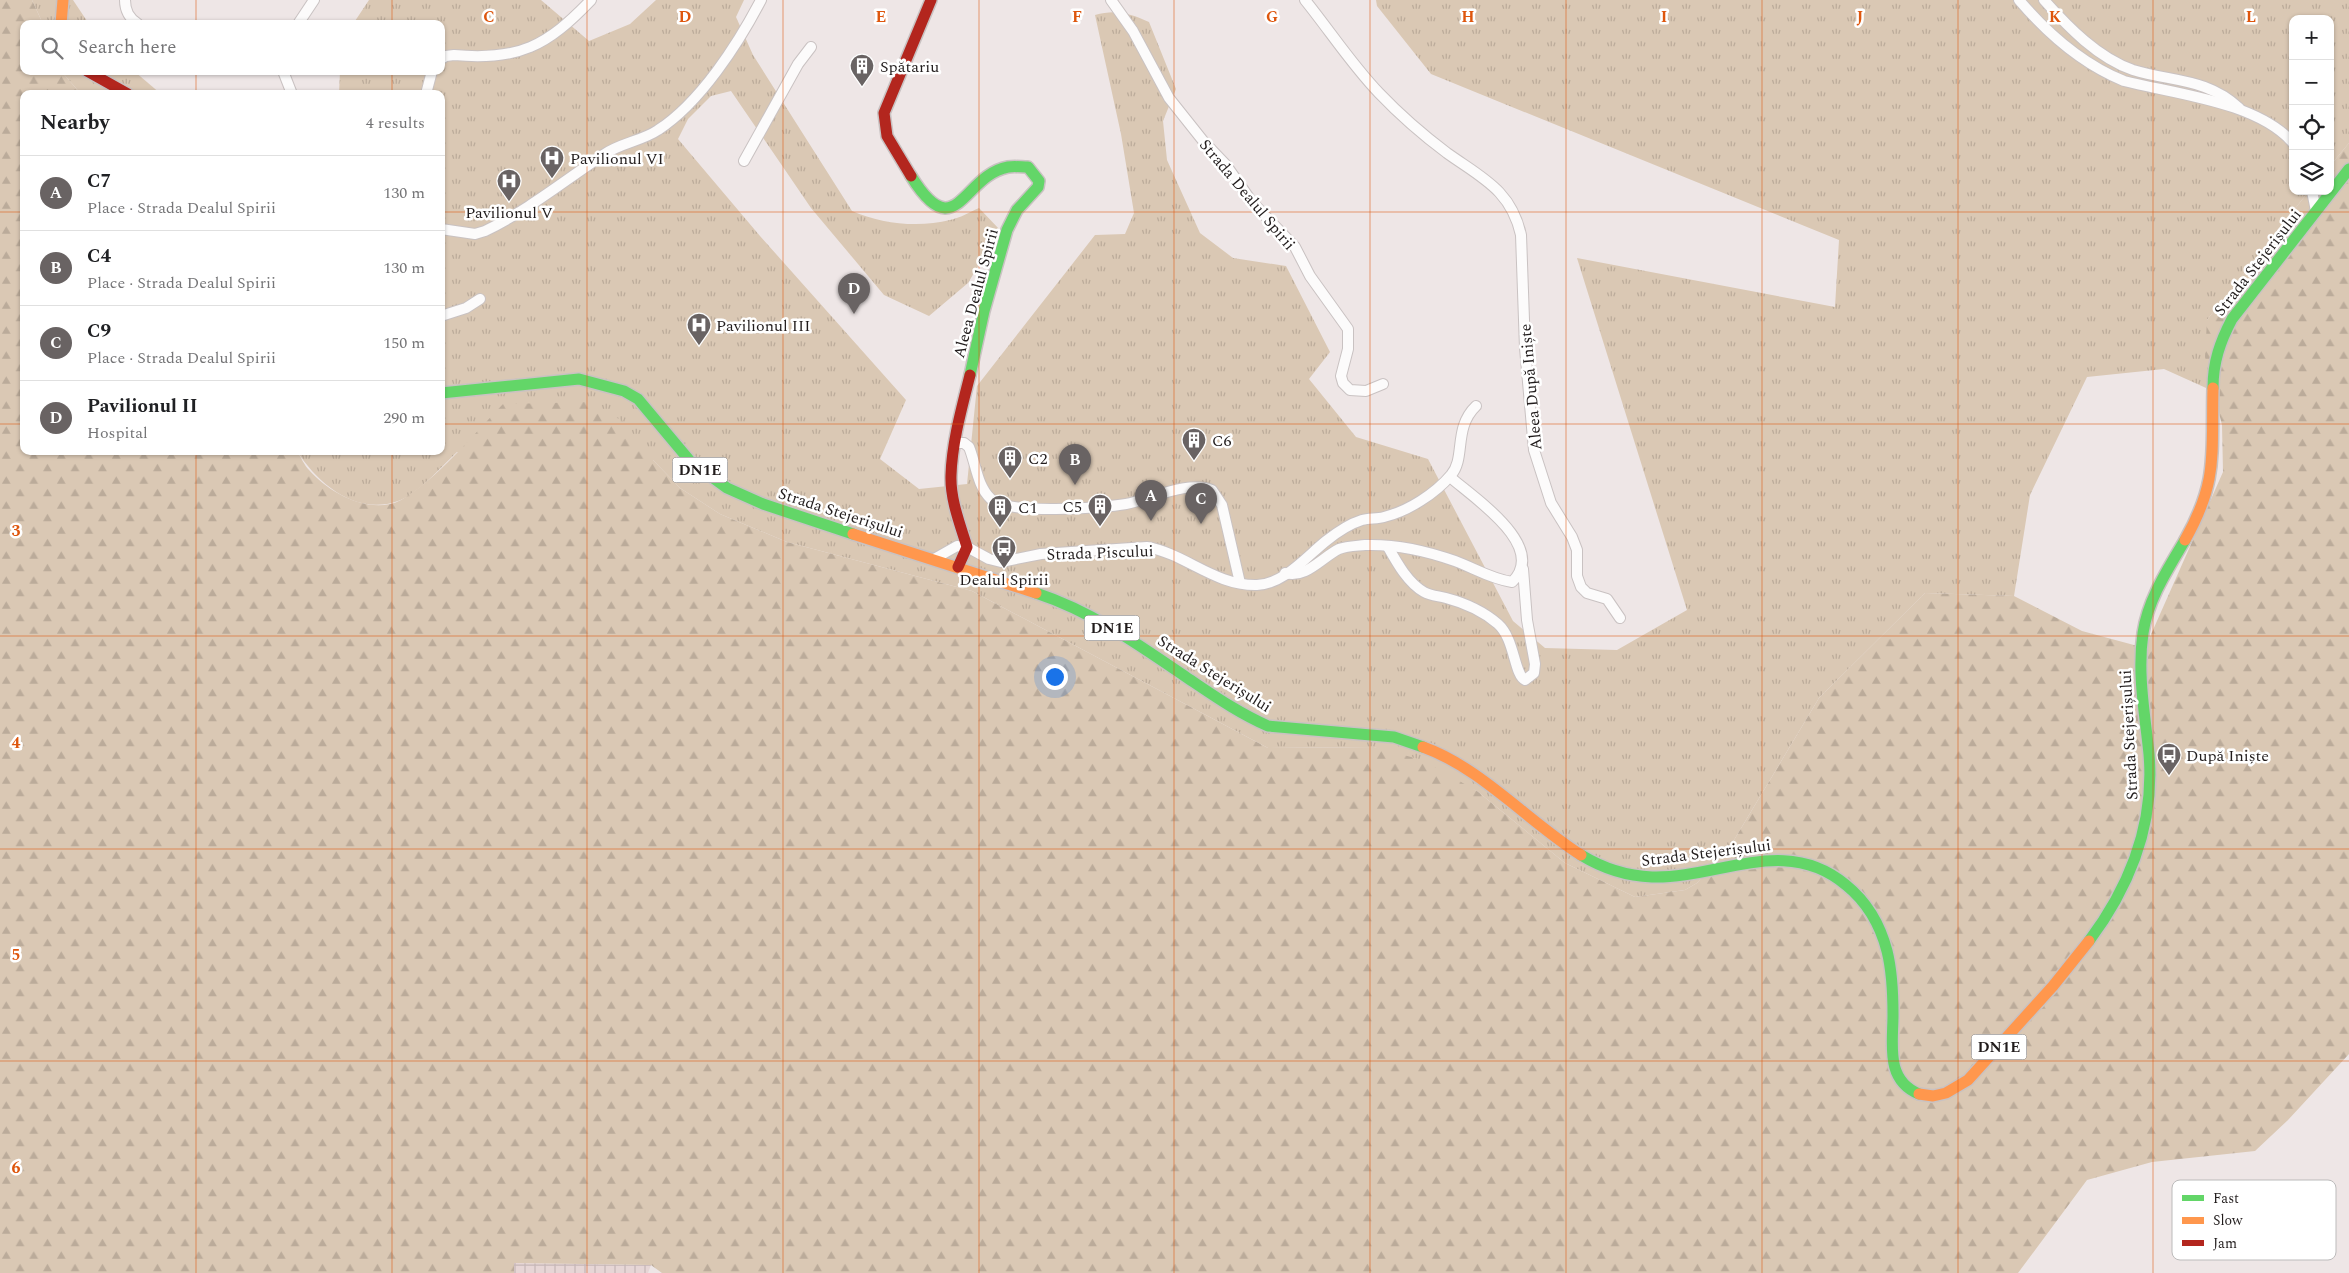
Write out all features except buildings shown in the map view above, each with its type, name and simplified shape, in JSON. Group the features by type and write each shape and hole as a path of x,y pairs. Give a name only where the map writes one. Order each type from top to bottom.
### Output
{"main road":[{"path":"61,20 60,11 63,0"},
{"name":"Aleea Dealul Spirii","path":"931,0 884,113 882,127 911,178 924,198 940,210 949,210 954,207 989,175 1009,166 1028,167 1039,181 1038,187 1017,210 1007,230 984,311 955,443 951,475 954,503 967,547"},
{"path":"94,75 121,90"},
{"name":"Strada Stejerișului","path":"445,393 564,379 579,379 618,389 638,400 654,416 690,461 727,488 763,504 1063,602 1093,616 1166,662 1226,704 1268,726 1394,737 1437,752 1472,774 1578,853 1595,864 1618,873 1657,877 1741,862 1778,859 1799,862 1827,872 1853,890 1879,926 1885,941 1893,977 1892,1056 1898,1077 1907,1087 1917,1093 1931,1096 1941,1095 1969,1079 2070,967 2102,927 2128,877 2143,833 2150,795 2141,674 2143,634 2154,594 2197,515 2211,479 2214,428 2212,374 2216,351 2232,319 2349,169"},
{"path":"958,567 967,547"}],"street":[{"path":"125,0 125,9 134,20"},
{"path":"301,20 314,0"},
{"path":"445,57 454,55 503,56 537,45 556,34 591,0"},
{"path":"445,230 475,234 485,232 573,178 604,154 656,132 673,120 720,68 761,0"},
{"name":"Strada Dealul Spirii","path":"1111,0 1133,31 1169,98 1226,165 1252,202 1292,243 1310,276 1348,329 1348,349 1341,376 1343,383 1350,390 1366,391 1383,384"},
{"name":"Aleea După Iniște","path":"1306,0 1378,92 1413,126 1495,187 1509,202 1518,219 1521,235 1530,420 1534,450 1551,504 1572,538 1577,550 1577,576 1581,587 1587,592 1607,599 1620,618"},
{"path":"2019,0 2067,47 2108,75 2124,81 2240,109 2261,117 2278,128 2289,139"},
{"path":"2044,0 2098,51 2119,64 2134,70 2194,83 2215,90 2240,109"},
{"path":"744,161 798,64 811,47"},
{"path":"285,75 290,90"},
{"path":"427,90 431,75"},
{"path":"2313,195 2316,211"},
{"path":"445,315 466,308 480,299"},
{"path":"1388,547 1413,584 1424,592 1464,604 1496,622 1505,630 1513,648 1521,678 1525,680 1534,673 1535,664 1518,542 1503,523 1450,477 1454,472 1463,425 1469,413 1476,406"},
{"path":"955,443 964,443 969,447 987,496 993,502 1012,508 1105,507 1196,486 1212,490 1222,505 1240,583"},
{"name":"Strada Piscului","path":"967,547 989,559 1009,562 1040,554 1147,547 1162,550 1216,577 1240,583 1271,583 1342,530 1361,520 1386,517 1405,509 1430,494 1450,477"},
{"path":"934,559 957,546 967,547"},
{"path":"1285,573 1293,575 1303,573 1340,549 1352,546 1388,547 1420,551 1455,562 1500,580 1512,582 1518,576 1522,566"}],"shaded area":[{"path":"513,1263 651,1265 648,1273 514,1273"}],"green space":[{"path":"0,0 32,0 41,20 20,20 20,75 64,75 78,90 20,90 20,455 299,455 317,479 339,494 364,504 389,504 401,500 414,492 441,469 503,404 586,402 623,421 653,460 680,488 720,514 787,542 972,591 1268,748 1374,747 1422,760 1477,791 1565,863 1635,897 1685,890 1697,883 1731,845 1819,698 1925,593 2014,596 2082,631 2145,648 2223,472 2222,425 2205,357 2207,320 2306,195 2334,195 2334,161 2349,143 2349,1054 2288,1120 2255,1151 2152,1162 2087,1180 2018,1273 662,1273 651,1265 514,1263 514,1273 0,1273"},
{"path":"32,0 73,0 86,20 41,20"},
{"path":"369,0 541,0 589,41 630,24 656,0 744,0 736,17 753,55 852,211 888,222 926,224 954,219 979,208 1000,230 968,283 929,316 884,295 811,208 731,91 711,96 688,119 678,139 760,236 906,400 880,459 919,489 967,484 977,386 1095,235 1125,234 1134,213 1121,134 1095,15 1116,12 1135,16 1149,22 1176,89 1163,121 1167,160 1200,233 1233,258 1286,266 1330,352 1309,379 1356,437 1428,459 1513,621 1545,648 1617,650 1687,610 1577,258 1835,307 1839,240 1431,74 1377,6 1376,0 2349,0 2349,143 2334,161 2334,15 2289,15 2289,195 2306,195 2207,320 2215,392 2164,369 2087,377 2030,495 2014,596 1925,593 1819,698 1731,845 1697,883 1685,890 1635,897 1565,863 1477,791 1374,747 1268,748 972,591 787,542 720,514 680,488 653,460 457,452 429,480 406,498 382,505 367,504 353,500 327,485 300,455 445,455 445,90 339,90 340,75 445,75 445,20 356,20"},
{"path":"64,75 139,75 156,90 78,90"}],"traffic: fast":[{"path":"911,176 926,197 939,207 950,207 959,202 980,182 993,173 1008,167 1028,167 1039,181 1038,187 1017,210 1007,230 984,311 970,375"},
{"path":"2213,388 2214,369 2218,352 2232,319 2349,169"},
{"path":"445,393 579,379 624,391 638,399 690,461 727,488 763,504 853,534"},
{"path":"2089,941 2104,920 2128,876 2137,853 2143,829 2148,805 2150,780 2141,679 2143,633 2154,596 2185,540"},
{"path":"1036,593 1076,609 1114,629 1226,703 1268,726 1394,737 1423,747"},
{"path":"1581,855 1615,871 1652,877 1677,876 1751,863 1776,861 1800,863 1823,870 1846,885 1872,914 1884,941 1892,982 1893,1060 1901,1080 1908,1088 1919,1094"}],"traffic: slow":[{"path":"61,20 63,0"},
{"path":"2185,540 2196,519 2208,483 2212,449 2213,388"},
{"path":"853,534 1036,593"},
{"path":"1423,747 1465,768 1581,855"},
{"path":"1919,1094 1933,1096 1946,1093 1968,1080 2053,986 2089,941"}],"traffic: jam":[{"path":"911,176 887,136 884,113 931,0"},
{"path":"94,75 121,90"},
{"path":"958,567 967,547 956,511 951,475 953,450 970,375"}],"place":[{"name":"Spătariu","path":"862,87"},
{"name":"Pavilionul VI","path":"552,179"},
{"name":"Pavilionul V","path":"509,202"},
{"name":"Pavilionul II","path":"854,314"},
{"name":"Pavilionul III","path":"699,346"},
{"name":"C6","path":"1194,461"},
{"name":"C2","path":"1010,479"},
{"name":"C4","path":"1075,485"},
{"name":"C7","path":"1151,521"},
{"name":"C9","path":"1201,524"},
{"name":"C5","path":"1100,527"},
{"name":"C1","path":"1000,528"},
{"name":"Dealul Spirii","path":"1004,569"},
{"name":"După Iniște","path":"2169,776"}]}
